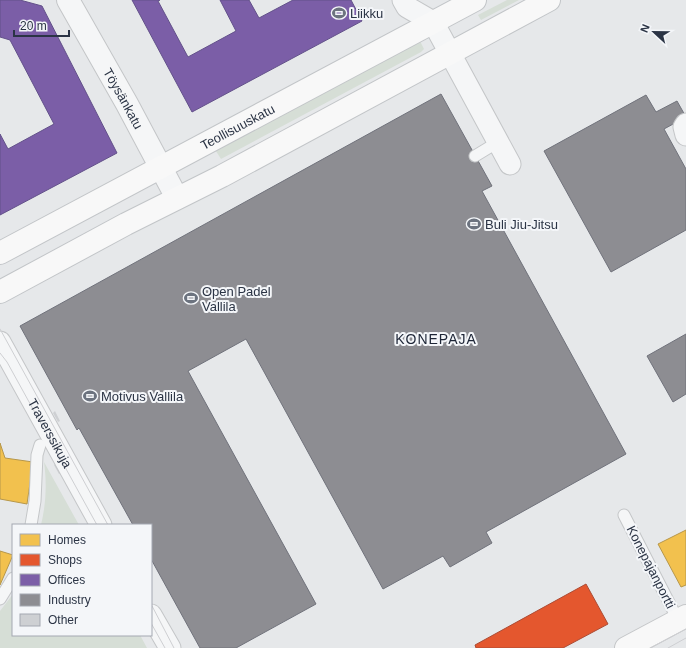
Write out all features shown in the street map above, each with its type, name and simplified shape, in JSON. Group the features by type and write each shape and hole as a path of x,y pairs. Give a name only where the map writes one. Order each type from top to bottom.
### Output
{"main road":[{"name":"Teollisuuskatu","path":"0,253 161,167 212,142 475,0"},
{"path":"0,292 126,224 222,176 549,0"},
{"path":"626,648 682,618"}],"street":[{"name":"Töysänkatu","path":"68,0 177,198"},
{"path":"403,0 407,7 432,22 450,52 510,164"},
{"path":"686,124 684,127 686,135"},
{"name":"Traverssikuja","path":"2,351 26,399 100,524"},
{"path":"152,617 170,648"}],"lane":[{"path":"475,156 498,142"},
{"path":"31,524 37,455 40,445"},
{"name":"Konepajanportti","path":"624,515 682,618"},
{"path":"0,599 12,580"}],"shaded area":[{"path":"507,0 519,0 481,20 478,15"},
{"path":"420,41 424,49 421,52 221,159 214,148"},
{"path":"44,462 78,524 41,524 46,494"},
{"path":"12,595 12,636 141,636 147,648 0,648 0,611"}],"building: Homes":[{"path":"0,443 5,458 33,462 27,504 0,499"},
{"path":"686,530 686,585 681,587 658,544"},
{"path":"0,551 12,555 12,557 0,585"}],"building: Shops":[{"path":"586,584 608,624 563,648 476,648 475,645"}],"building: Offices":[{"path":"0,0 20,0 42,6 117,153 0,215 0,134 8,149 54,124 10,40 0,37"},
{"path":"132,0 160,0 158,1 188,57 236,31 220,0 249,0 259,18 293,0 351,0 362,21 192,112"}],"building: Industry":[{"path":"441,94 492,186 482,191 626,454 486,532 492,543 450,567 443,556 383,589 246,339 188,371 316,604 236,648 200,648 152,561 152,524 132,524 79,428 77,430 20,326"},
{"path":"646,95 656,112 677,101 686,117 664,129 686,169 686,230 611,272 544,151"},
{"path":"686,334 686,394 673,402 647,356"}],"building: Other":[{"path":"55,411 60,421 58,422 53,413"},
{"path":"56,463 61,473 59,474 54,465"}],"tram line":[{"path":"0,329 107,524"},
{"path":"0,353 7,362 96,524"},
{"path":"152,606 174,648"},
{"path":"152,625 165,648"},
{"path":"650,648 686,629"},
{"path":"668,648 686,638"}],"place":[{"name":"Liikku","path":"339,13"},
{"name":"Buli Jiu-Jitsu","path":"474,224"},
{"name":"Open Padel Vallila","path":"191,298"},
{"name":"Motivus Vallila","path":"90,396"}],"district":[{"name":"KONEPAJA","path":"436,339"}]}
